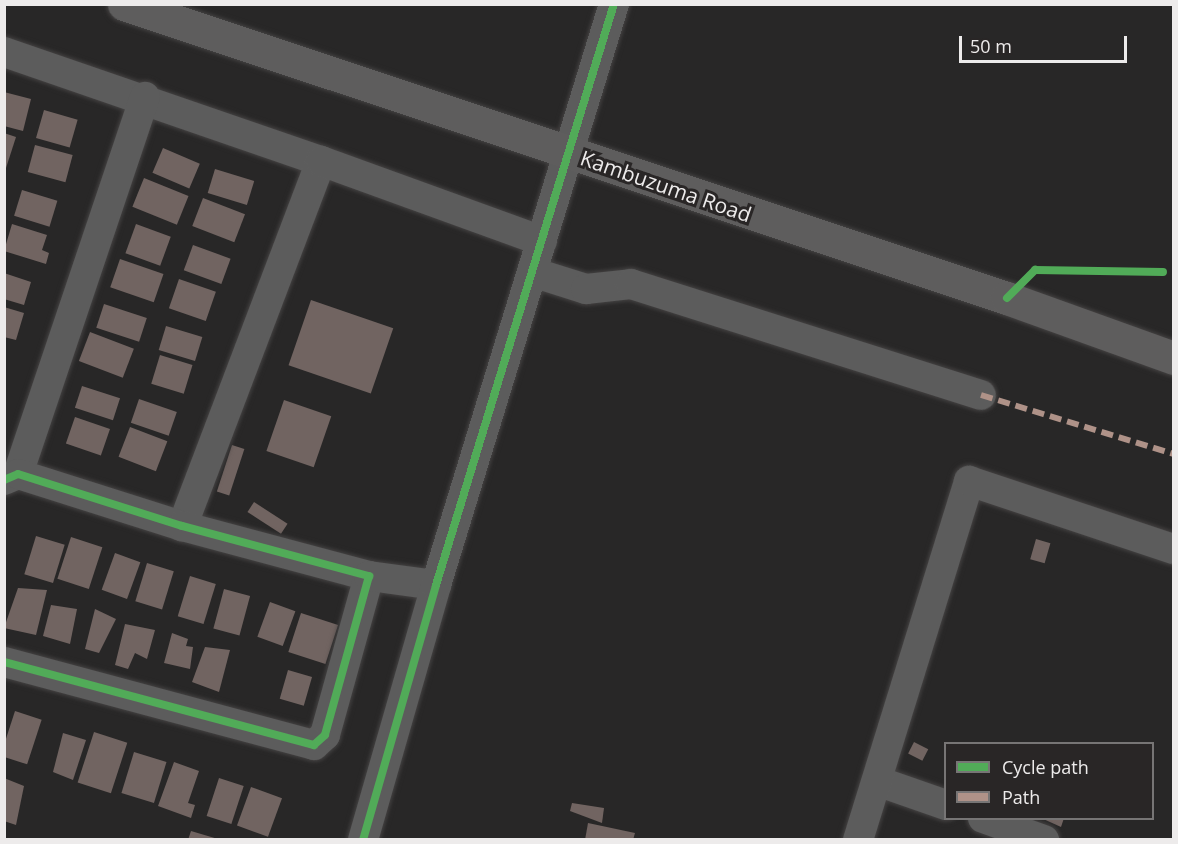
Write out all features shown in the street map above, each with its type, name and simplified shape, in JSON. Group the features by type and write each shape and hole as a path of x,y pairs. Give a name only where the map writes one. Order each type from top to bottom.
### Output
{"main road":[{"name":"Kambuzuma Road","path":"124,4 1007,298 1173,358"}],"street":[{"path":"363,840 436,585 614,4"},
{"path":"4,52 145,97 542,241"},
{"path":"145,97 11,477 369,576 436,585"},
{"path":"182,526 321,161"},
{"path":"532,272 586,289 631,284 981,395"},
{"path":"858,840 969,481 1173,549"},
{"path":"4,662 314,745 326,735 369,576"},
{"path":"877,782 944,806"},
{"path":"986,820 1044,840"}],"building":[{"path":"4,92 31,99 23,131 4,126"},
{"path":"44,110 78,120 70,148 36,138"},
{"path":"4,133 16,137 6,168 4,168"},
{"path":"35,145 73,155 65,182 28,172"},
{"path":"163,148 200,164 189,188 152,173"},
{"path":"215,169 254,181 247,205 208,193"},
{"path":"144,178 189,196 177,225 132,207"},
{"path":"22,190 57,201 49,227 14,216"},
{"path":"203,198 245,214 234,242 192,226"},
{"path":"12,224 47,235 42,250 49,253 46,264 4,251"},
{"path":"136,224 171,237 160,266 125,253"},
{"path":"193,245 231,259 221,284 184,270"},
{"path":"120,259 163,274 154,302 110,287"},
{"path":"4,273 31,282 24,305 4,299"},
{"path":"179,279 216,292 206,321 169,308"},
{"path":"311,300 393,328 371,394 289,365"},
{"path":"104,304 147,318 139,342 96,328"},
{"path":"4,307 24,313 16,340 4,337"},
{"path":"166,326 202,337 195,361 159,350"},
{"path":"90,332 134,349 123,378 79,361"},
{"path":"160,355 193,365 184,394 151,384"},
{"path":"82,386 120,398 113,420 75,408"},
{"path":"139,399 177,412 169,436 131,423"},
{"path":"284,400 331,416 314,467 266,451"},
{"path":"75,417 110,429 101,456 66,443"},
{"path":"130,427 167,441 156,471 119,457"},
{"path":"232,445 244,449 229,496 217,492"},
{"path":"254,502 288,524 281,534 247,512"},
{"path":"36,536 65,545 53,583 24,574"},
{"path":"71,537 102,547 89,589 57,579"},
{"path":"1036,539 1050,543 1045,563 1030,559"},
{"path":"115,553 140,562 127,599 102,590"},
{"path":"147,563 174,571 162,609 135,601"},
{"path":"190,576 216,584 204,624 178,616"},
{"path":"18,588 47,590 36,635 4,628"},
{"path":"224,589 250,596 239,636 213,629"},
{"path":"270,602 295,611 283,646 257,637"},
{"path":"51,605 77,609 70,644 43,636"},
{"path":"95,609 116,619 99,653 85,649"},
{"path":"301,613 338,625 325,664 288,652"},
{"path":"125,624 155,630 147,659 135,653 128,669 115,665"},
{"path":"172,633 188,639 186,646 193,647 190,669 164,663"},
{"path":"205,647 230,650 219,692 192,682"},
{"path":"288,670 312,677 304,706 280,699"},
{"path":"15,711 42,720 27,764 4,757 4,745"},
{"path":"94,732 127,743 111,793 78,782"},
{"path":"63,733 86,740 73,780 53,772"},
{"path":"914,742 928,749 922,761 908,754"},
{"path":"134,752 167,762 154,803 121,793"},
{"path":"174,762 199,771 188,803 195,805 191,818 158,806"},
{"path":"4,778 24,786 16,825 4,821"},
{"path":"219,778 244,786 231,824 207,816"},
{"path":"251,787 282,798 268,837 237,826"},
{"path":"572,803 604,808 602,823 570,811"},
{"path":"1045,820 1063,820 1061,827"},
{"path":"588,823 635,833 633,840 585,840"},
{"path":"191,831 218,839 218,840 188,840"}],"marked path":[{"path":"981,395 1174,454"}],"cycle path":[{"path":"363,840 436,585 614,4"},
{"path":"1007,298 1035,270 1163,272"},
{"path":"4,480 18,474 182,526 369,576 325,735 314,745 4,662"}]}
